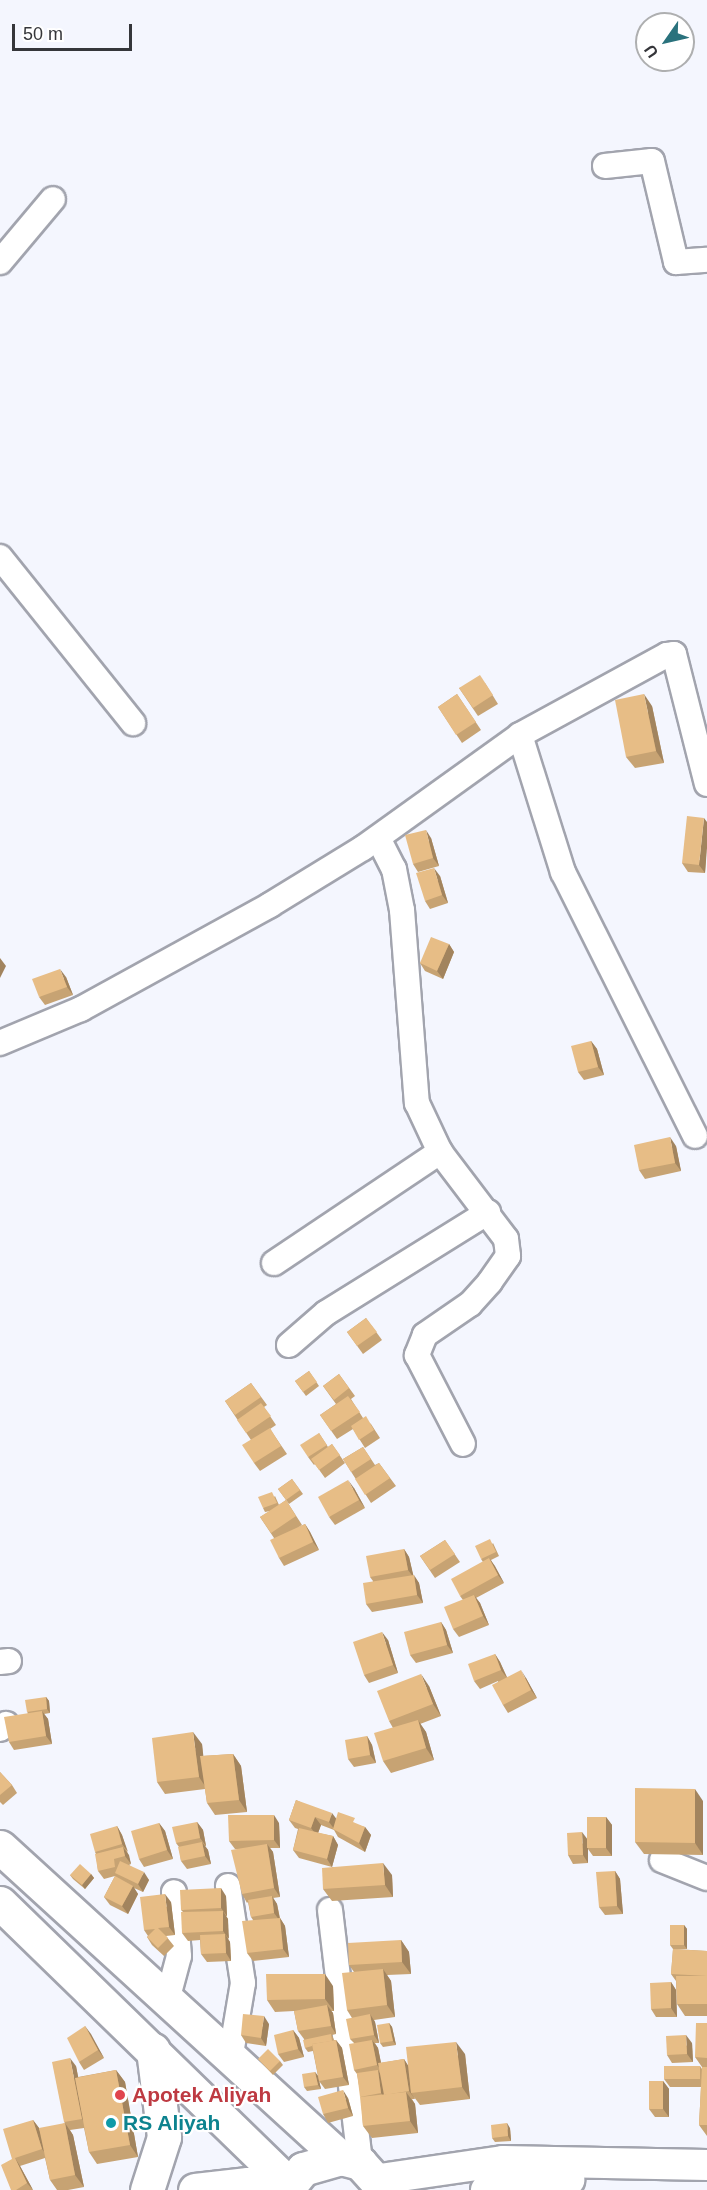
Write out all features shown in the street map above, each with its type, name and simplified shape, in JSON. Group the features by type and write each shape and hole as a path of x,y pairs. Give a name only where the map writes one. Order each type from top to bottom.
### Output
{"highway":[{"path":"0,1847 366,2173"},
{"path":"0,1903 153,2050 287,2188"},
{"path":"147,2190 164,2137 153,2050"},
{"path":"287,2188 303,2169 366,2173"},
{"path":"195,2190 248,2184 287,2188"}],"main road":[{"path":"366,2173 503,2162 707,2165"},
{"path":"492,2190 562,2181 707,2182"}],"street":[{"path":"605,166 652,161 676,262 707,260"},
{"path":"0,262 53,199"},
{"path":"0,557 133,723"},
{"path":"0,1043 142,975 378,838 520,735 674,654 707,783"},
{"path":"520,735 563,872 695,1136"},
{"path":"378,838 394,869 402,910 417,1104 440,1152 488,1212 506,1239 508,1256 470,1304 425,1335 417,1355 463,1444"},
{"path":"274,1263 440,1152"},
{"path":"289,1345 343,1302 488,1212"},
{"path":"662,1860 707,1878"},
{"path":"228,1886 243,1983 231,2054"},
{"path":"168,1996 179,1956 174,1892"},
{"path":"330,1910 366,2173"}],"building":[{"path":"480,675 493,695 473,708 459,688"},
{"path":"457,694 476,722 456,735 438,707"},
{"path":"644,694 656,751 626,757 615,700"},
{"path":"687,816 704,818 699,865 682,863"},
{"path":"426,830 433,858 413,864 405,835"},
{"path":"434,868 442,895 425,901 416,873"},
{"path":"431,937 449,944 437,971 420,963"},
{"path":"60,969 67,987 39,997 32,979"},
{"path":"591,1041 598,1067 578,1072 571,1046"},
{"path":"670,1137 675,1163 639,1170 634,1145"},
{"path":"366,1318 377,1332 357,1346 347,1332"},
{"path":"309,1371 317,1382 303,1392 295,1381"},
{"path":"339,1374 349,1388 334,1400 323,1386"},
{"path":"251,1383 261,1397 235,1415 225,1401"},
{"path":"348,1396 360,1412 331,1431 320,1415"},
{"path":"261,1403 271,1416 246,1433 237,1420"},
{"path":"366,1416 374,1430 359,1440 351,1426"},
{"path":"270,1428 281,1446 254,1463 242,1445"},
{"path":"319,1433 327,1445 308,1457 300,1445"},
{"path":"332,1444 340,1455 319,1470 311,1459"},
{"path":"363,1447 371,1459 351,1472 343,1459"},
{"path":"379,1463 390,1478 365,1495 355,1479"},
{"path":"292,1479 300,1490 286,1500 278,1489"},
{"path":"348,1480 359,1500 329,1517 318,1497"},
{"path":"272,1492 277,1503 263,1508 258,1497"},
{"path":"286,1500 296,1516 271,1533 260,1517"},
{"path":"305,1524 313,1542 279,1558 270,1540"},
{"path":"490,1539 496,1552 481,1559 475,1546"},
{"path":"445,1540 455,1554 430,1570 420,1556"},
{"path":"404,1549 408,1570 370,1577 366,1556"},
{"path":"489,1558 498,1575 460,1596 451,1579"},
{"path":"414,1575 417,1595 366,1604 363,1583"},
{"path":"474,1595 483,1616 453,1629 444,1607"},
{"path":"441,1622 447,1645 410,1655 404,1632"},
{"path":"382,1632 393,1665 364,1675 353,1642"},
{"path":"495,1654 501,1670 474,1681 468,1664"},
{"path":"521,1670 531,1690 503,1705 492,1685"},
{"path":"421,1674 433,1704 389,1721 377,1691"},
{"path":"46,1697 47,1709 27,1712 25,1700"},
{"path":"42,1711 46,1736 9,1742 4,1717"},
{"path":"418,1720 426,1748 383,1761 374,1733"},
{"path":"193,1732 199,1777 157,1782 152,1738"},
{"path":"367,1736 370,1755 348,1759 345,1740"},
{"path":"233,1754 239,1800 207,1803 200,1756"},
{"path":"0,1772 12,1785 0,1795"},
{"path":"635,1788 695,1789 695,1843 635,1842"},
{"path":"296,1800 332,1813 329,1822 315,1817 311,1828 289,1820"},
{"path":"338,1812 355,1818 353,1822 365,1827 359,1843 333,1829"},
{"path":"228,1815 274,1815 274,1840 229,1841"},
{"path":"587,1817 606,1817 606,1848 587,1848"},
{"path":"197,1822 200,1838 176,1843 172,1827"},
{"path":"159,1823 167,1850 139,1859 131,1831"},
{"path":"117,1826 122,1844 95,1852 90,1834"},
{"path":"299,1828 333,1836 327,1859 293,1850"},
{"path":"582,1832 583,1855 568,1855 567,1833"},
{"path":"202,1842 205,1856 181,1861 178,1847"},
{"path":"267,1844 274,1888 242,1894 231,1850"},
{"path":"123,1847 125,1856 114,1859 115,1867 98,1871 95,1854"},
{"path":"120,1861 144,1872 138,1884 115,1873"},
{"path":"383,1863 385,1885 323,1889 322,1868"},
{"path":"80,1864 91,1874 82,1885 70,1875"},
{"path":"615,1871 617,1906 599,1907 596,1872"},
{"path":"115,1876 133,1886 122,1906 104,1897"},
{"path":"221,1888 221,1908 181,1910 180,1890"},
{"path":"165,1894 169,1927 158,1928 168,1938 158,1948 147,1937 155,1929 144,1930 140,1897"},
{"path":"272,1896 274,1913 251,1917 248,1900"},
{"path":"223,1911 223,1931 182,1933 181,1912"},
{"path":"280,1918 283,1949 247,1953 242,1921"},
{"path":"670,1925 684,1925 684,1945 670,1945"},
{"path":"225,1934 226,1953 201,1954 200,1935"},
{"path":"401,1940 402,1962 349,1965 348,1943"},
{"path":"673,1949 707,1951 707,1976 671,1974"},
{"path":"383,1969 387,2005 347,2010 342,1973"},
{"path":"266,1974 325,1974 325,1999 267,2000"},
{"path":"676,1976 707,1976 707,2004 677,2004"},
{"path":"671,1982 671,2008 651,2009 650,1983"},
{"path":"327,2005 331,2026 298,2031 294,2011"},
{"path":"243,2014 264,2016 261,2038 241,2035"},
{"path":"370,2014 374,2035 350,2039 346,2019"},
{"path":"389,2023 393,2041 380,2043 377,2025"},
{"path":"696,2023 707,2023 707,2058 695,2057"},
{"path":"85,2026 98,2050 79,2062 67,2038"},
{"path":"293,2030 298,2049 278,2054 274,2035"},
{"path":"331,2034 332,2041 312,2044 305,2048 303,2040"},
{"path":"686,2035 687,2054 667,2055 666,2036"},
{"path":"336,2040 343,2077 319,2081 312,2044"},
{"path":"372,2040 377,2065 354,2070 349,2044"},
{"path":"456,2042 462,2087 411,2093 406,2047"},
{"path":"268,2049 280,2061 270,2071 258,2059"},
{"path":"70,2058 82,2119 64,2122 52,2062"},
{"path":"404,2059 409,2091 384,2095 378,2063"},
{"path":"664,2066 700,2066 700,2079 664,2079"},
{"path":"702,2067 707,2067 707,2125 699,2125"},
{"name":"RS Aliyah","path":"116,2070 130,2145 89,2152 75,2078"},
{"path":"378,2070 381,2093 360,2097 357,2073"},
{"path":"315,2072 318,2085 304,2087 302,2074"},
{"path":"649,2081 663,2081 663,2109 649,2109"},
{"path":"343,2090 348,2108 323,2114 318,2097"},
{"path":"406,2092 410,2121 363,2126 360,2097"},
{"path":"33,2120 42,2149 15,2158 27,2183 16,2190 11,2190 1,2165 12,2159 3,2129"},
{"path":"65,2123 75,2175 50,2180 39,2128"},
{"path":"507,2123 508,2136 492,2138 491,2125"}],"place":[{"name":"Apotek Aliyah","path":"120,2095"},
{"name":"RS Aliyah","path":"111,2123"}]}
